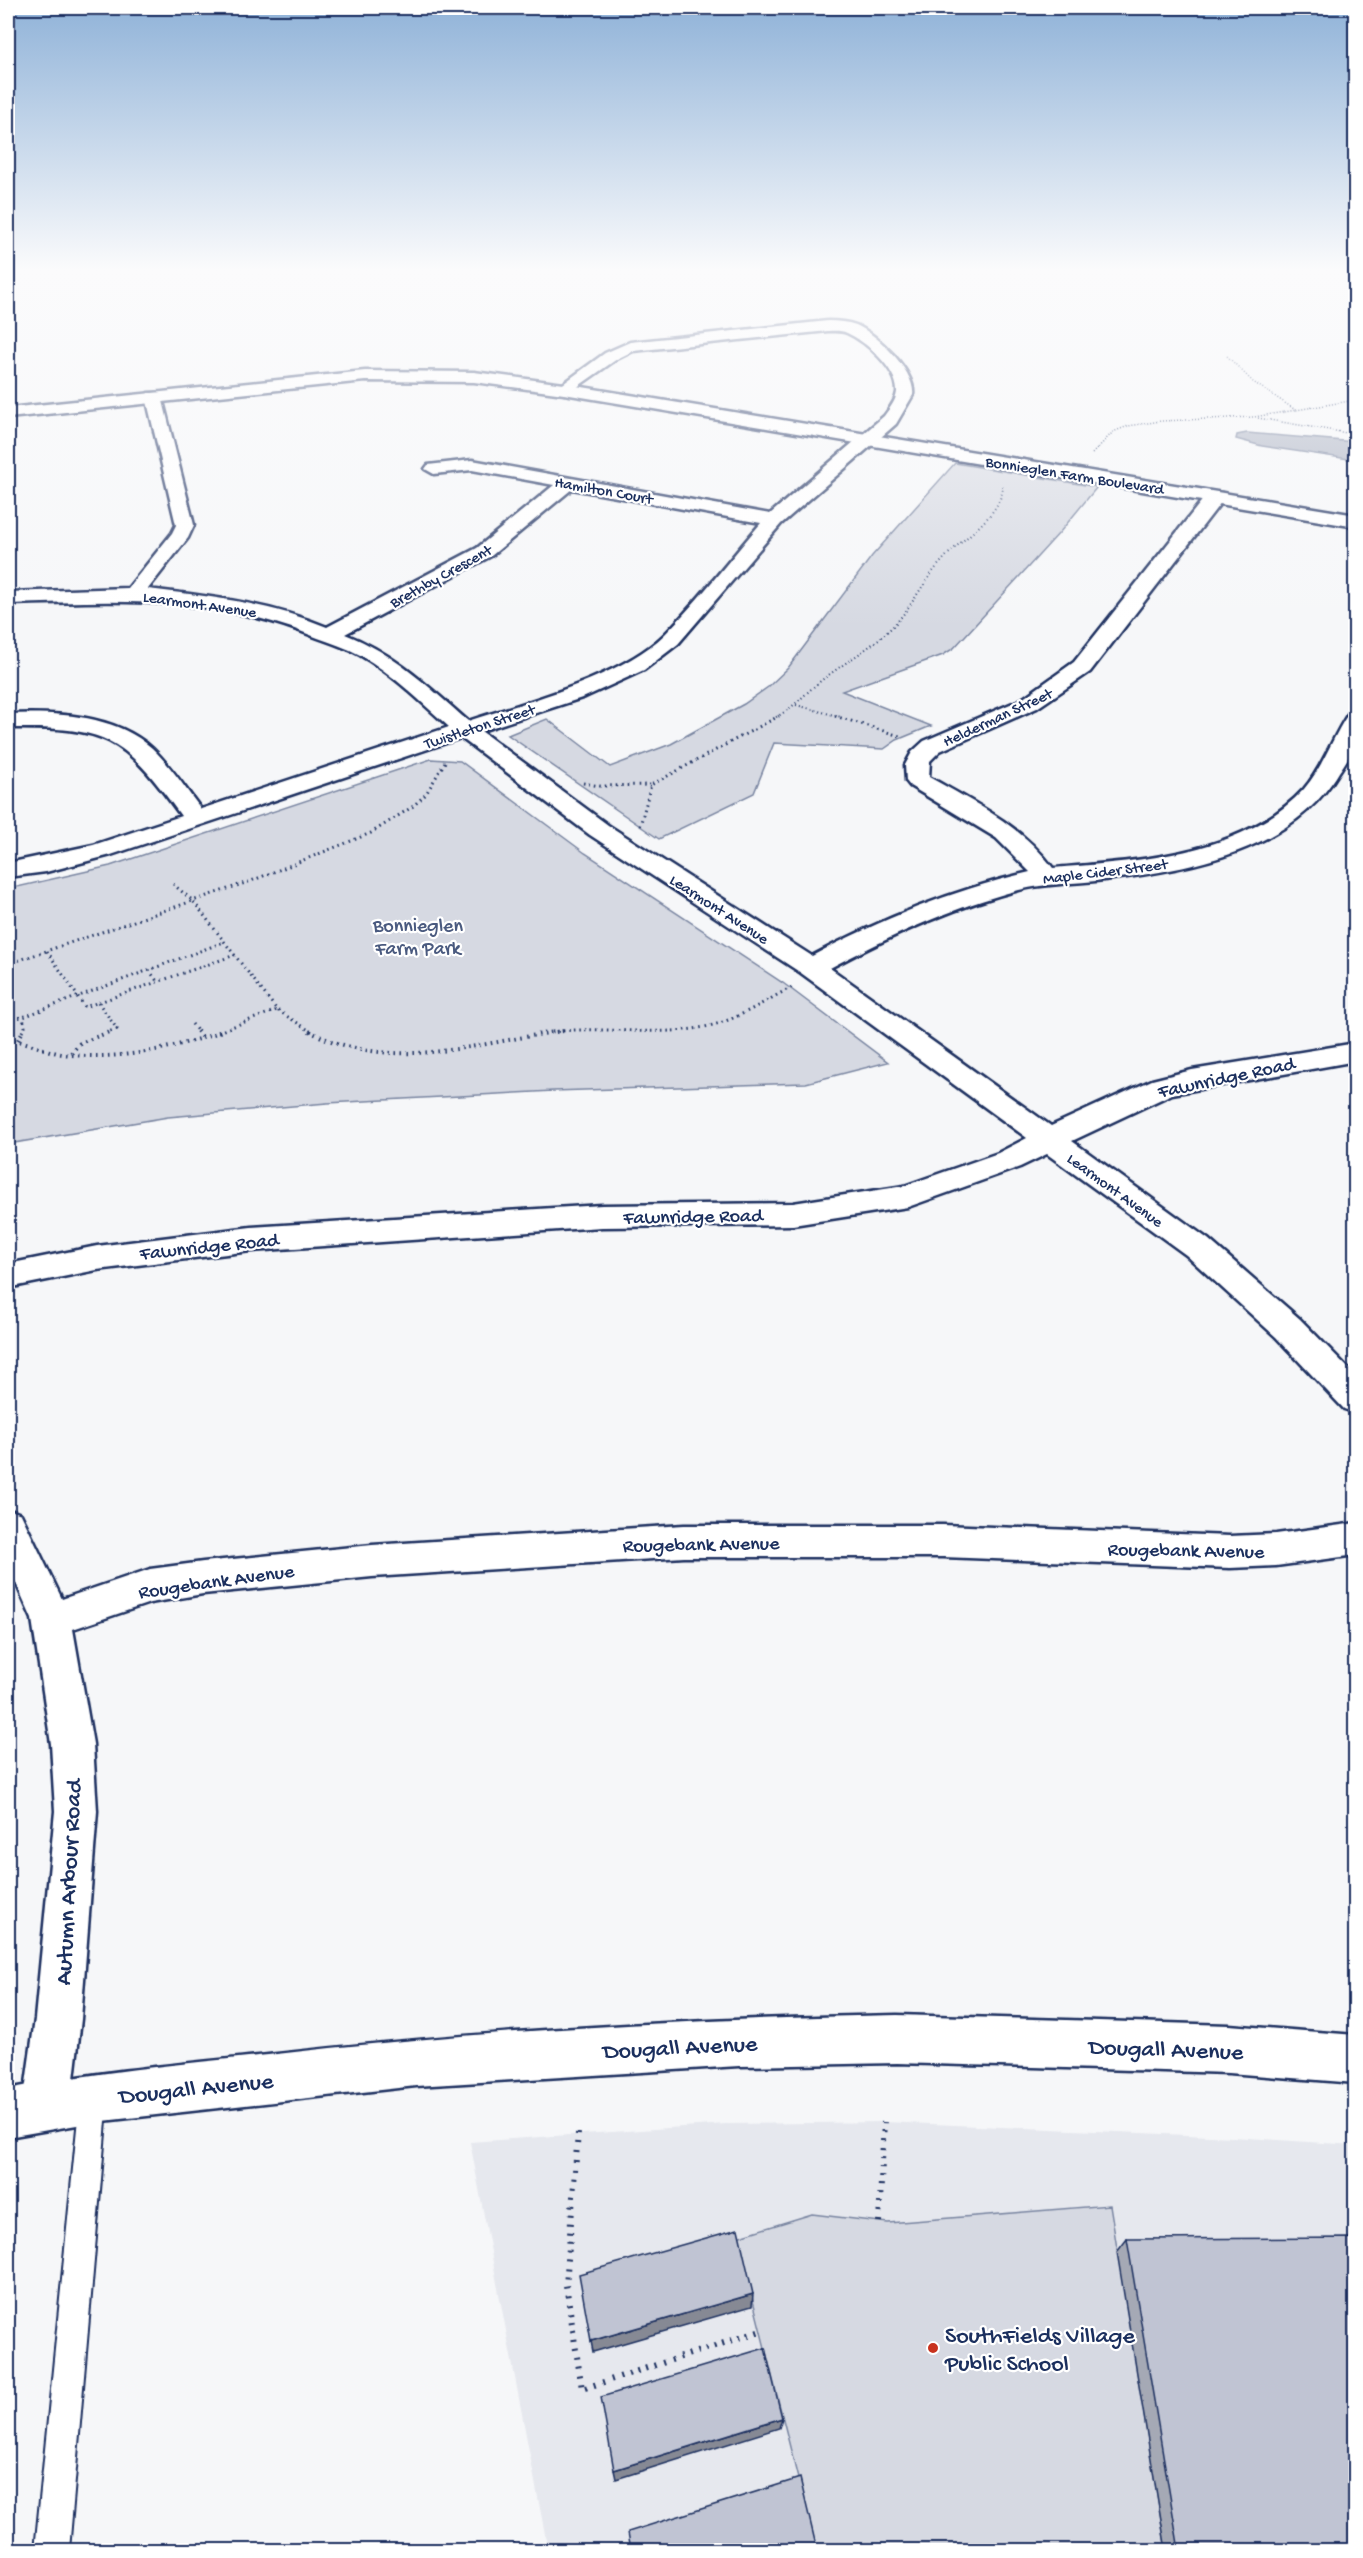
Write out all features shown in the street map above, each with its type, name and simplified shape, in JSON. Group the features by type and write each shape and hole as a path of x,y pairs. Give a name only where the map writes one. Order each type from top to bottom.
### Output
{"street":[{"name":"Bonnieglen Farm Boulevard","path":"8,413 246,388"},
{"name":"Bonnieglen Farm Boulevard","path":"559,388 1356,521"},
{"name":"Twistleton Street","path":"8,870 46,864 102,850 578,692 616,675 653,654 687,622 774,520 868,440 897,411 902,402 904,388"},
{"path":"134,594 181,534 185,525 154,397"},
{"name":"Hamilton Court","path":"434,469 472,465 774,520"},
{"name":"Brethby Crescent","path":"331,633 484,552 569,482"},
{"name":"Helderman Street","path":"1046,877 1023,845 1007,831 918,781 914,768 919,756 932,746 1047,696 1065,682 1082,667 1215,497"},
{"name":"Learmont Avenue","path":"8,598 78,594 134,594 191,598 249,608 331,633 385,661 464,730 599,830 811,967 1197,1247 1245,1287 1356,1399"},
{"name":"Maple Cider Street","path":"811,967 906,920 987,890 1046,877 1100,873 1177,861 1236,842 1275,823 1310,796 1322,781 1356,719"},
{"path":"8,721 50,720 78,724 123,739 147,756 196,819"},
{"name":"Fawnridge Road","path":"8,1276 98,1258 251,1239 602,1216 793,1214 908,1196 1010,1160 1126,1101 1162,1087 1192,1079 1356,1052"},
{"name":"Autumn Arbour Road","path":"8,1525 52,1619 72,1744 76,1810 58,2019 27,2109"},
{"name":"Rougebank Avenue","path":"52,1619 150,1586 203,1578 502,1551 684,1541 943,1541 1230,1552 1275,1550 1356,1539"},
{"name":"Dougall Avenue","path":"27,2109 94,2098 416,2062 740,2042 897,2038 1229,2049 1356,2059"}],"lane":[{"path":"52,2550 94,2098"}],"path":[{"path":"1263,388 1297,411"},
{"path":"1089,457 1113,432 1128,426 1254,417 1356,400"},
{"path":"1254,417 1347,433"},
{"path":"579,780 600,786 651,784 795,705 820,681 889,630 941,561 990,514 1003,496 1002,486 1007,476"},
{"path":"795,705 879,728 904,738"},
{"path":"8,964 252,881 400,817 426,794 446,760"},
{"path":"637,828 644,820 651,784"},
{"path":"173,884 193,901 277,1010 293,1024 316,1036 357,1047 422,1053 460,1050 583,1029 707,1027 731,1019 793,987"},
{"path":"8,1019 23,1017 77,995 225,942"},
{"path":"47,951 85,1007 235,955"},
{"path":"149,970 157,981"},
{"path":"71,1054 80,1043 117,1029 98,1002"},
{"path":"8,1040 18,1040 41,1050 71,1054 108,1056 138,1054 202,1038 277,1010"},
{"path":"18,1040 25,1027 23,1017"},
{"path":"192,1024 202,1038"},
{"path":"879,2222 884,2122"},
{"path":"578,2133 566,2285 582,2389 761,2331"}],"shaded area":[{"name":"SouthFields Village Public School","path":"884,2122 1233,2137 1355,2145 1355,2550 548,2550 470,2142 726,2124"}],"green space":[{"path":"955,463 1097,487 1060,532 954,648 943,655 842,691 931,726 897,740 884,749 774,743 754,793 659,839 508,735 547,719 610,767 671,744 744,704 768,687 788,668 872,556"},
{"name":"Bonnieglen Farm Park","path":"431,759 460,761 585,853 783,983 888,1062 806,1083 553,1091 327,1103 168,1117 8,1144 8,889 110,866"},
{"path":"1110,2205 1166,2550 816,2550 737,2237 812,2214 888,2223"}],"water":[{"path":"1247,433 1355,442 1355,460 1262,446 1236,439 1237,435"}],"building":[{"path":"738,2229 753,2294 591,2341 579,2274"},
{"path":"1356,2238 1356,2550 1179,2550 1127,2239"},
{"path":"765,2348 782,2418 614,2470 601,2397"},
{"path":"800,2478 817,2550 631,2550 628,2532"}],"place":[{"name":"SouthFields Village Public School","path":"933,2348"}]}
